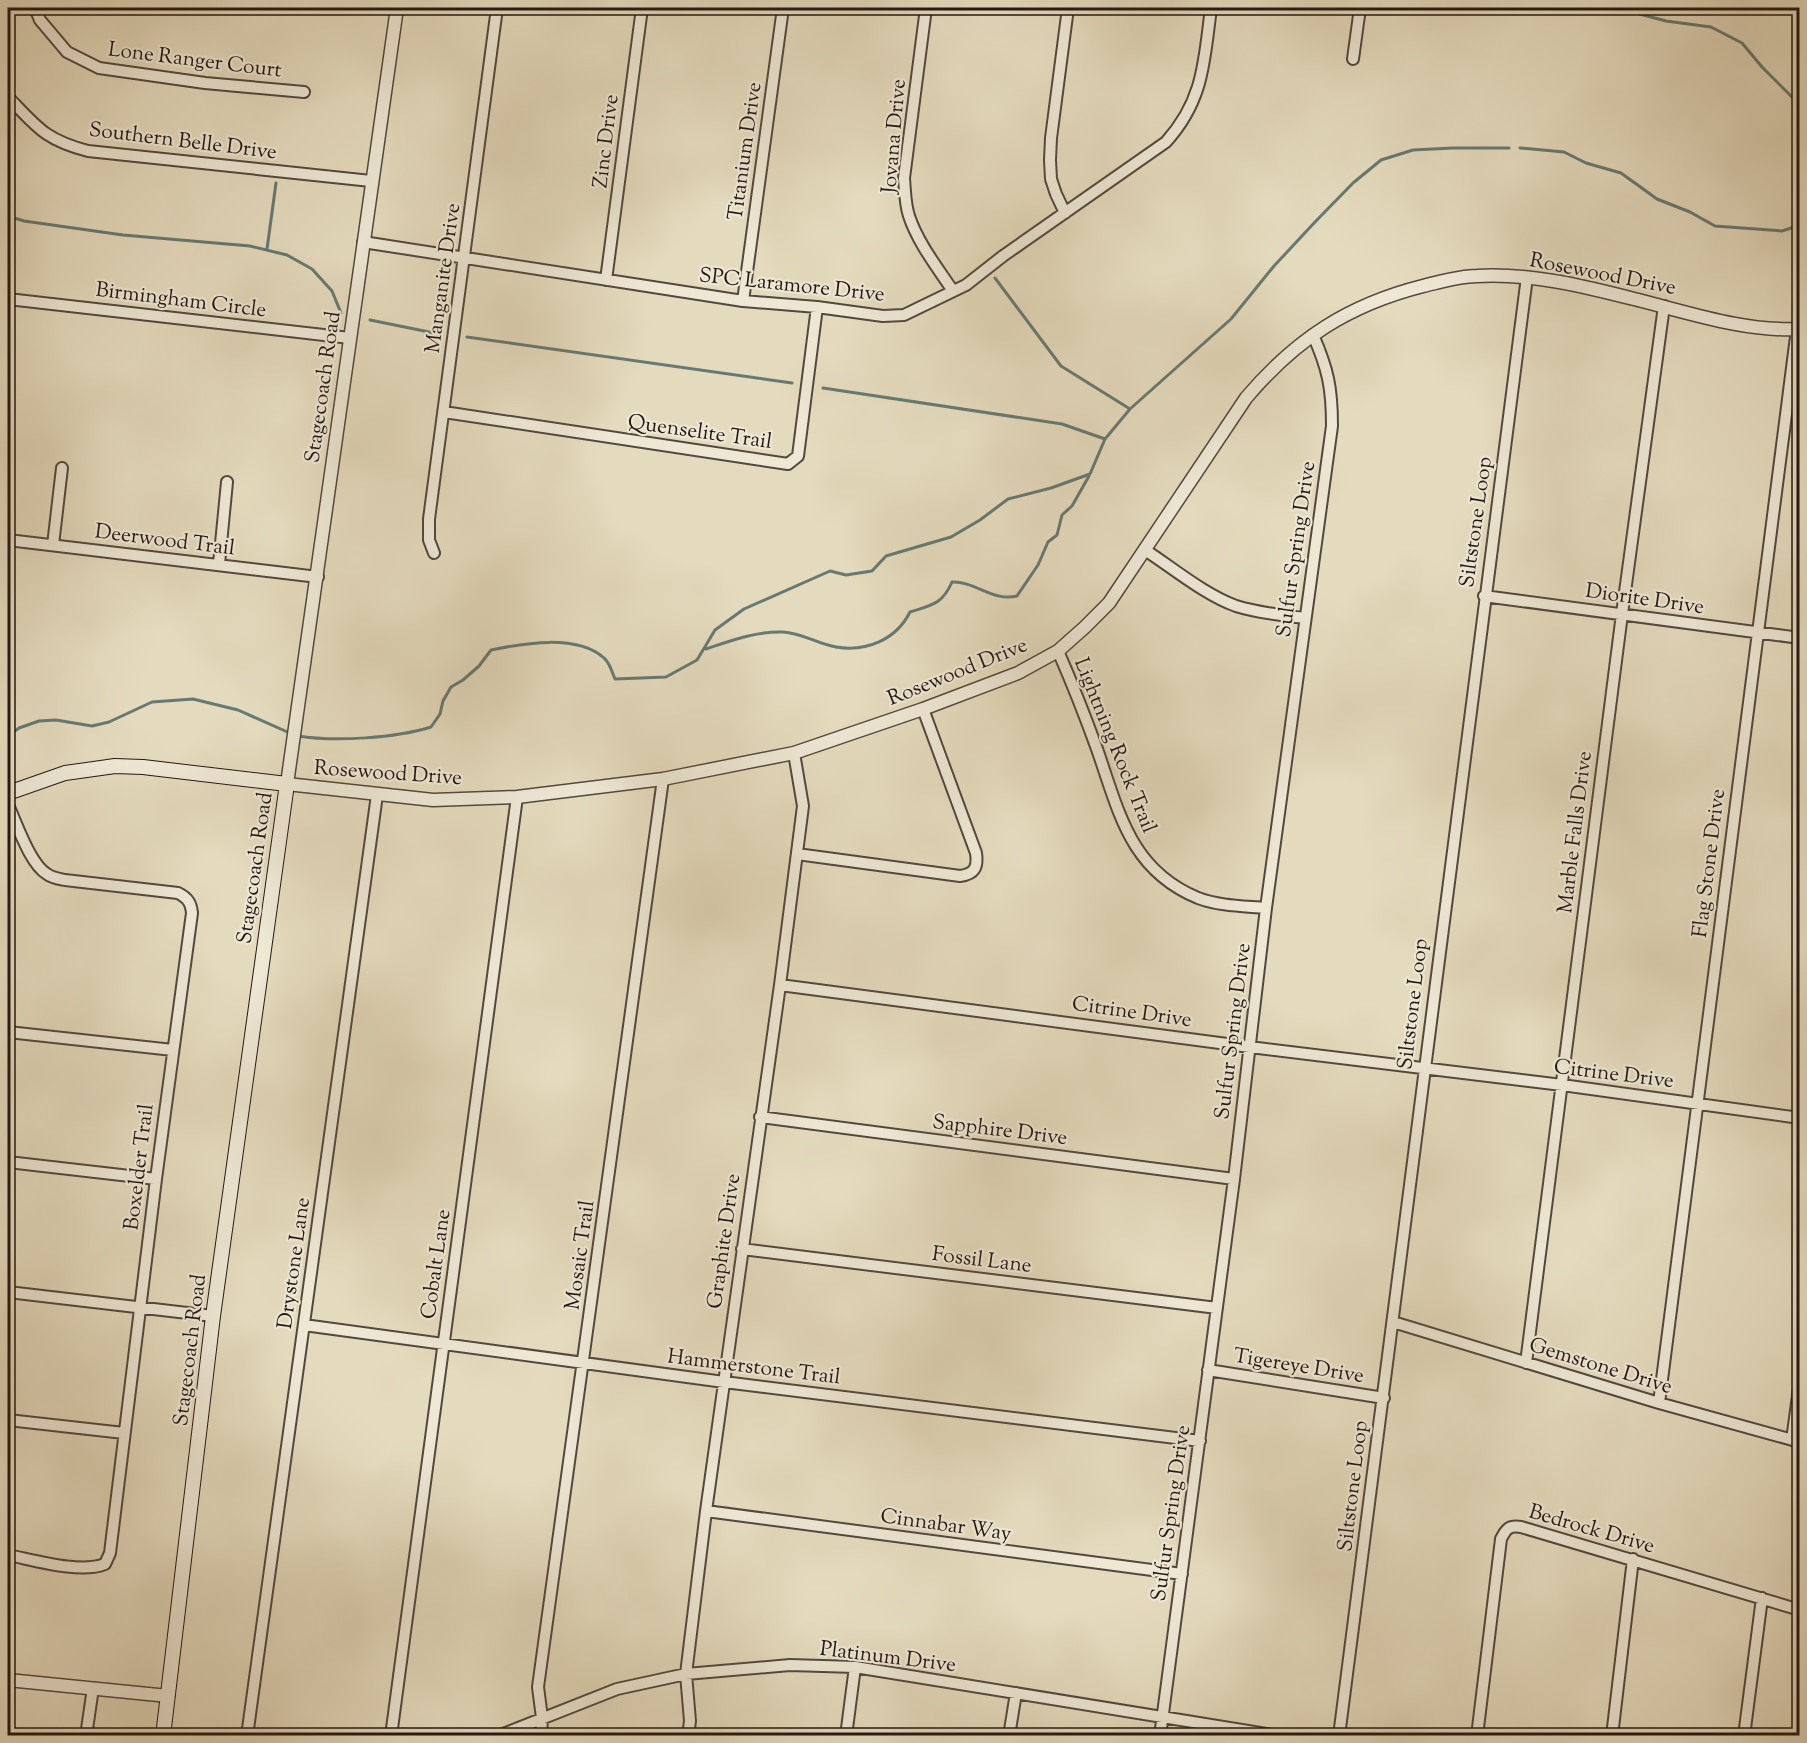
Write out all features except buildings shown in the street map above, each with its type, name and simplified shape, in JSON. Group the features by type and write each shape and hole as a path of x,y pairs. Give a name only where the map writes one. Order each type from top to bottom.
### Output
{"main road":[{"name":"Rosewood Drive","path":"8,793 65,773 115,766 143,767 287,784"},
{"name":"Stagecoach Road","path":"163,1736 213,1316 287,784"}],"street":[{"name":"Lone Ranger Court","path":"35,8 40,20 67,52 99,69 205,83 304,92"},
{"name":"Stagecoach Road","path":"287,784 397,8"},
{"name":"Manganite Drive","path":"434,553 429,540 429,519 497,8"},
{"name":"Zinc Drive","path":"606,280 642,8"},
{"name":"Titanium Drive","path":"743,301 783,8"},
{"name":"Jovana Drive","path":"926,8 904,178 905,198 908,214 917,235 953,291"},
{"path":"1065,213 1051,179 1050,160 1068,8"},
{"name":"SPC Laramore Drive","path":"363,242 743,301 817,307 883,316 904,315 966,285 1003,256 1166,142 1180,127 1190,111 1199,88 1211,8"},
{"path":"1353,59 1360,8"},
{"name":"Southern Belle Drive","path":"8,97 39,130 50,138 88,151 371,181"},
{"name":"Rosewood Drive","path":"287,784 433,800 517,797 663,779 794,753 923,709 1018,673 1058,651 1109,603 1246,398 1266,375 1313,334 1343,315 1373,301 1407,290 1476,276 1527,277 1552,280 1753,327 1798,329"},
{"name":"Siltstone Loop","path":"1339,1736 1384,1398 1484,596 1527,277"},
{"name":"Birmingham Circle","path":"8,299 350,339"},
{"name":"Marble Falls Drive","path":"1526,1363 1664,306"},
{"name":"Quenselite Trail","path":"444,412 788,464 798,456 817,307"},
{"name":"Flag Stone Drive","path":"1659,1403 1798,329"},
{"name":"Sulfur Spring Drive","path":"1160,1736 1218,1308 1266,908 1304,618 1332,426 1332,393 1325,362 1313,334"},
{"path":"53,545 62,468"},
{"path":"219,564 227,482"},
{"name":"Deerwood Trail","path":"8,540 318,577"},
{"path":"1145,550 1234,605 1257,612 1304,618"},
{"name":"Diorite Drive","path":"1484,596 1800,638"},
{"name":"Lightning Rock Trail","path":"1058,651 1079,700 1125,829 1139,853 1155,871 1175,886 1199,898 1216,903 1266,908"},
{"path":"797,854 960,876 974,871 977,864 976,853 923,709"},
{"name":"Graphite Drive","path":"688,1736 690,1722 686,1674 706,1511 803,806 794,753"},
{"name":"Mosaic Trail","path":"541,1736 542,1718 538,1687 663,779"},
{"name":"Drystone Lane","path":"247,1736 378,795"},
{"name":"Cobalt Lane","path":"391,1736 517,797"},
{"name":"Boxelder Trail","path":"8,805 39,867 48,875 65,880 178,894 186,897 191,904 192,913 156,1179 110,1553 105,1564 96,1568 8,1555"},
{"name":"Citrine Drive","path":"780,985 1250,1047 1562,1085 1800,1118"},
{"path":"8,1032 173,1050"},
{"name":"Sapphire Drive","path":"760,1117 1234,1179"},
{"path":"8,1162 156,1179"},
{"name":"Fossil Lane","path":"742,1249 1218,1308"},
{"path":"8,1292 213,1316"},
{"name":"Gemstone Drive","path":"1393,1322 1659,1403 1796,1441"},
{"name":"Hammerstone Trail","path":"304,1325 724,1382 1200,1441"},
{"name":"Tigereye Drive","path":"1208,1370 1384,1398"},
{"path":"1796,1441 1800,1381"},
{"path":"8,1420 124,1433"},
{"name":"Cinnabar Way","path":"706,1511 1182,1574"},
{"name":"Bedrock Drive","path":"1477,1736 1501,1539 1506,1529 1512,1526 1633,1559 1800,1610"},
{"path":"1612,1736 1633,1559"},
{"path":"1744,1736 1761,1598"},
{"name":"Platinum Drive","path":"498,1736 617,1689 686,1674 790,1665 855,1667 1163,1715 1279,1736"},
{"path":"846,1736 855,1667"},
{"path":"8,1680 168,1696"},
{"path":"86,1736 93,1688"},
{"path":"1010,1736 1016,1693"}],"waterway":[{"path":"1617,8 1666,21 1711,27 1742,43 1800,105"},
{"path":"298,736 329,739 365,738 401,734 431,727 440,714 443,701 451,687 479,666 491,650 519,645 565,643 593,650 604,658 615,679 666,677 697,660 715,630 744,609 830,571 846,575 872,571 886,556 951,537 980,520 1008,499 1051,488 1090,474 1105,439 1130,409 1231,319 1274,266 1315,222 1353,183 1381,160 1413,150 1509,148"},
{"path":"1520,148 1564,152 1586,163 1621,173 1657,199 1690,212 1715,226 1782,231 1800,225"},
{"path":"267,249 276,183"},
{"path":"8,216 24,221 123,235 250,246 287,255 312,269 332,291 341,313"},
{"path":"995,278 1061,366 1130,409"},
{"path":"370,320 439,334"},
{"path":"467,337 792,383"},
{"path":"823,388 1062,424 1105,439"},
{"path":"706,649 744,637 773,632 797,634 836,647 869,646 897,630 910,612 940,600 952,582 1000,596 1017,596 1038,565 1048,542 1057,535 1062,515 1072,506 1089,476"},
{"path":"8,736 19,728 39,721 56,720 92,726 109,722 152,702 193,699 238,710 292,734"}]}
